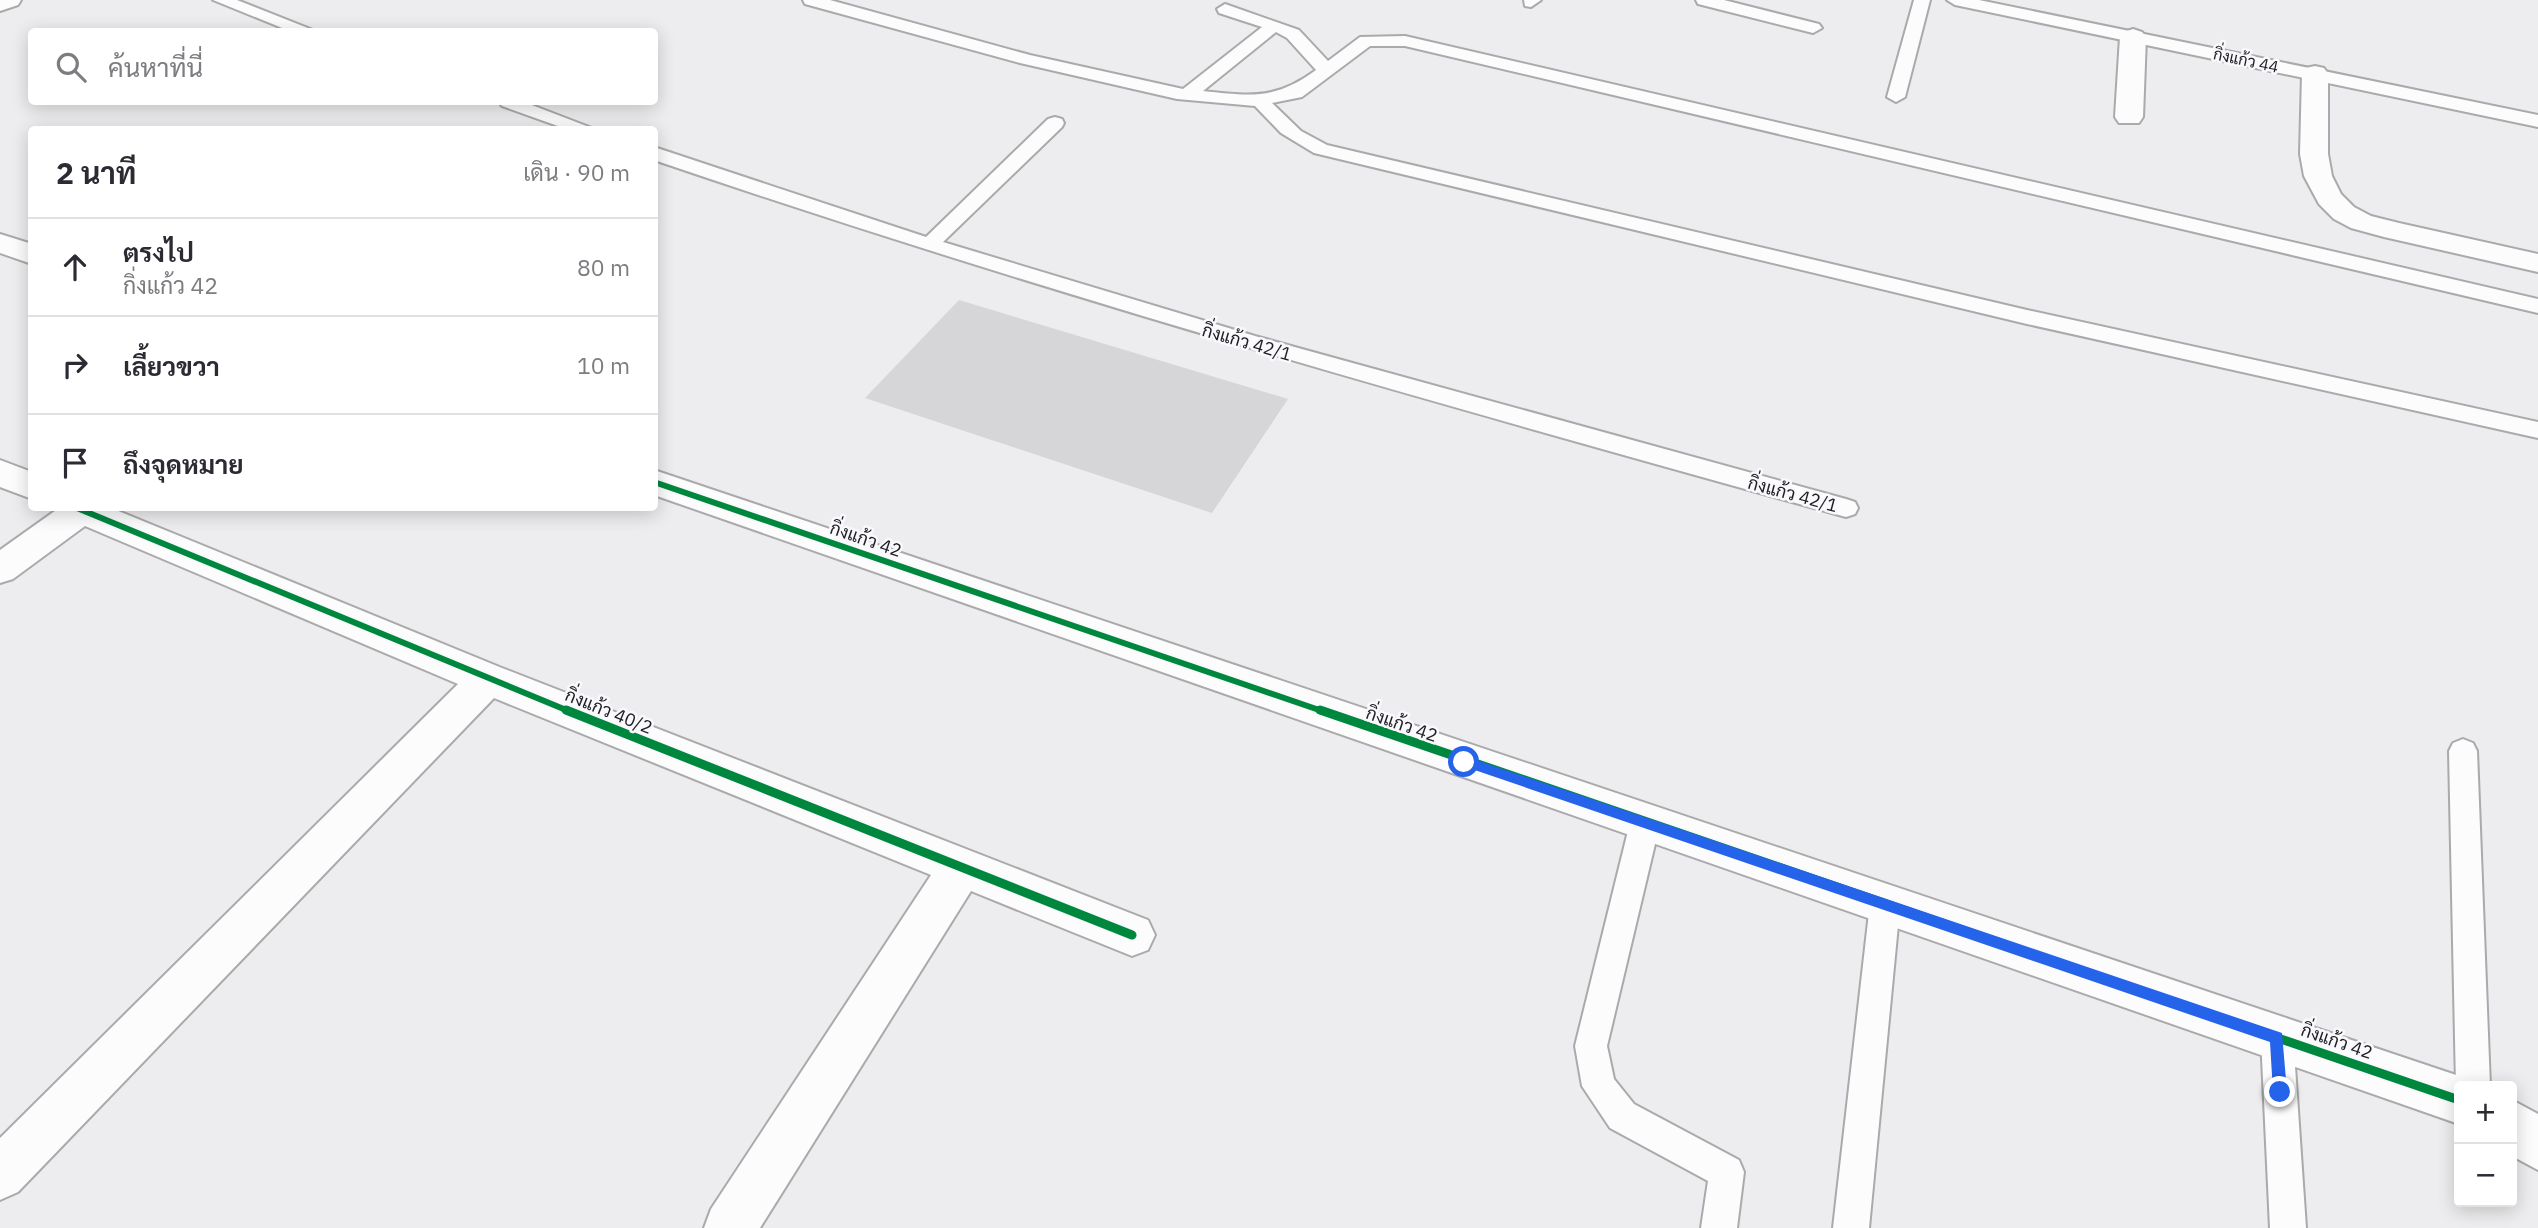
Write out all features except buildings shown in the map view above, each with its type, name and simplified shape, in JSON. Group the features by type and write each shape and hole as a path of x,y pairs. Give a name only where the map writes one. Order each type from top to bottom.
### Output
{"street":[{"path":"0,4 9,0"},
{"path":"2130,117 2133,37"},
{"path":"2315,75 2314,154 2318,176 2329,198 2344,214 2361,222 2395,231 2538,263"},
{"path":"0,243 28,254"},
{"path":"0,472 28,485"},
{"name":"กิ่งแก้ว 42","path":"658,483 2454,1098"},
{"path":"0,569 76,511"},
{"name":"กิ่งแก้ว 40/2","path":"84,511 488,679 1132,935"},
{"path":"0,1174 488,679"},
{"path":"730,1228 961,868"},
{"path":"2517,1129 2538,1145"}],"lane":[{"path":"221,0 299,28"},
{"path":"811,0 1026,59 1187,95 1260,101 1296,93 1366,41 1405,41 2538,306"},
{"path":"1704,0 1813,28"},
{"path":"1896,97 1922,0"},
{"name":"กิ่งแก้ว 44","path":"1955,0 2538,121"},
{"path":"1225,9 1275,25 1293,34 1325,69"},
{"path":"1187,95 1275,25"},
{"path":"1260,101 1284,128 1300,141 1321,149 2027,317 2538,430"},
{"path":"517,105 577,126"},
{"path":"931,243 1055,123"},
{"name":"กิ่งแก้ว 42/1","path":"658,154 1242,342 1846,508"},
{"path":"2463,751 2473,1081"},
{"path":"1645,823 1591,1046 1599,1086 1622,1116 1727,1172 1719,1228"},
{"path":"1851,1228 1885,904"},
{"path":"2277,1037 2288,1228"}],"cycle path":[{"path":"658,483 2454,1098"},
{"path":"84,511 488,679 1132,935"}],"route":[{"path":"1464,762 2277,1037 2280,1092"}]}
